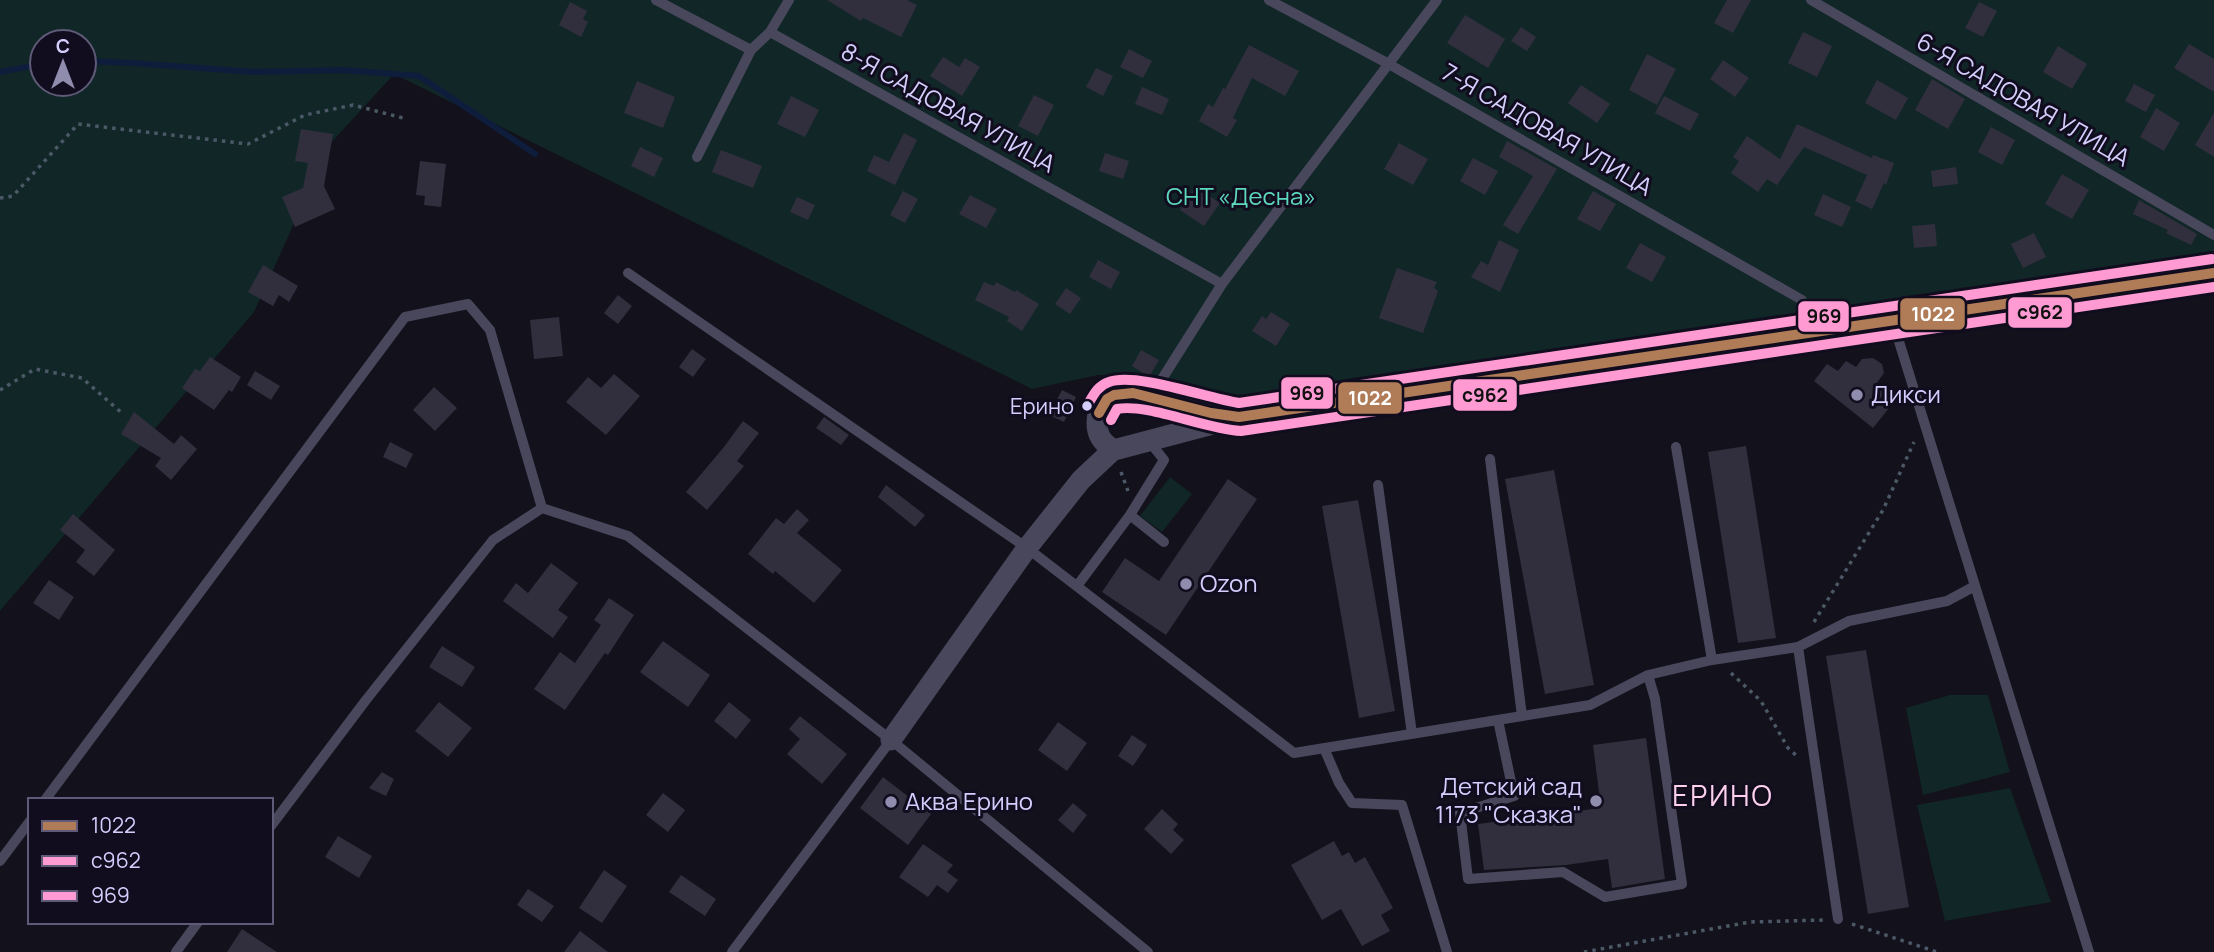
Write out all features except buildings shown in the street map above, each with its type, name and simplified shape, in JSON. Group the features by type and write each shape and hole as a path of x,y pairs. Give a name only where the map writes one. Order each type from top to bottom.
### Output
{"street":[{"path":"891,740 1027,548 1081,480 1113,450 1239,417 2214,273"},
{"path":"1113,450 1100,438 1097,421 1101,406 1107,399 1124,393 1239,417"}],"lane":[{"path":"656,0 751,50"},
{"path":"696,156 751,50 770,32 789,0"},
{"name":"7-Я САДОВАЯ УЛИЦА","path":"1269,0 1387,63 1802,300"},
{"path":"1148,396 1162,379 1222,284 1437,0"},
{"name":"6-Я САДОВАЯ УЛИЦА","path":"1811,0 2214,235"},
{"name":"8-Я САДОВАЯ УЛИЦА","path":"770,32 1222,284"},
{"path":"628,273 1027,548 1294,752 1590,705 1648,675 1712,660 1798,647 1849,621 1947,601 1975,586"},
{"path":"47,798 405,317 468,304 490,330 542,508"},
{"path":"1892,319 2089,952"},
{"path":"1077,586 1132,512 1164,460 1149,440"},
{"path":"1676,447 1712,660"},
{"path":"1490,459 1522,716"},
{"path":"1378,485 1412,734"},
{"path":"542,508 628,536 891,740 1149,952"},
{"path":"273,823 366,700 493,540 542,508"},
{"path":"1132,512 1164,542"},
{"path":"1798,647 1838,919"},
{"path":"1498,720 1514,796 1461,813 1468,879 1563,872 1605,897 1682,884 1648,675"},
{"path":"732,952 891,740"},
{"path":"1324,748 1339,783 1352,803 1402,805 1447,952"},
{"path":"0,861 28,824"},
{"path":"176,952 197,924"}],"path":[{"path":"0,198 13,195 78,124 248,144 305,115 353,105 407,119"},
{"path":"0,390 35,369 82,378 123,414"},
{"path":"1798,647 1883,510 1924,421"},
{"path":"1113,450 1132,512"},
{"path":"1731,673 1761,701 1788,748 1817,773"},
{"path":"1584,952 1750,922 1838,919 1937,952"}],"green space":[{"name":"СНТ «Десна»","path":"0,0 2214,0 2214,255 1798,313 1224,399 1149,375 1098,375 1032,389 394,74 330,144 254,312 0,611"},
{"path":"1170,477 1192,494 1162,532 1140,516"},
{"path":"1950,695 1988,695 2010,772 1923,795 1906,708"},
{"path":"2010,788 2051,902 1945,921 1917,805"}],"waterway":[{"path":"98,62 254,72 343,70 419,76 535,154"},
{"path":"0,72 28,67"}],"transit line":[{"name":"969","path":"1087,406 1101,386 1121,380 1153,383 1239,403 2212,259"},
{"name":"1022","path":"1099,413 1107,399 1114,395 1133,393 1211,413 1239,417 2214,273"},
{"name":"с962","path":"1111,420 1117,409 1130,408 1241,431 2214,287"}],"place":[{"name":"Дикси","path":"1857,395"},
{"name":"Ерино","path":"1087,406"},
{"name":"Ozon","path":"1186,584"},
{"name":"Детский сад 1173 \"Сказка\"","path":"1596,801"},
{"name":"Аква Ерино","path":"891,802"}],"district":[{"name":"ЕРИНО","path":"1723,796"}]}
